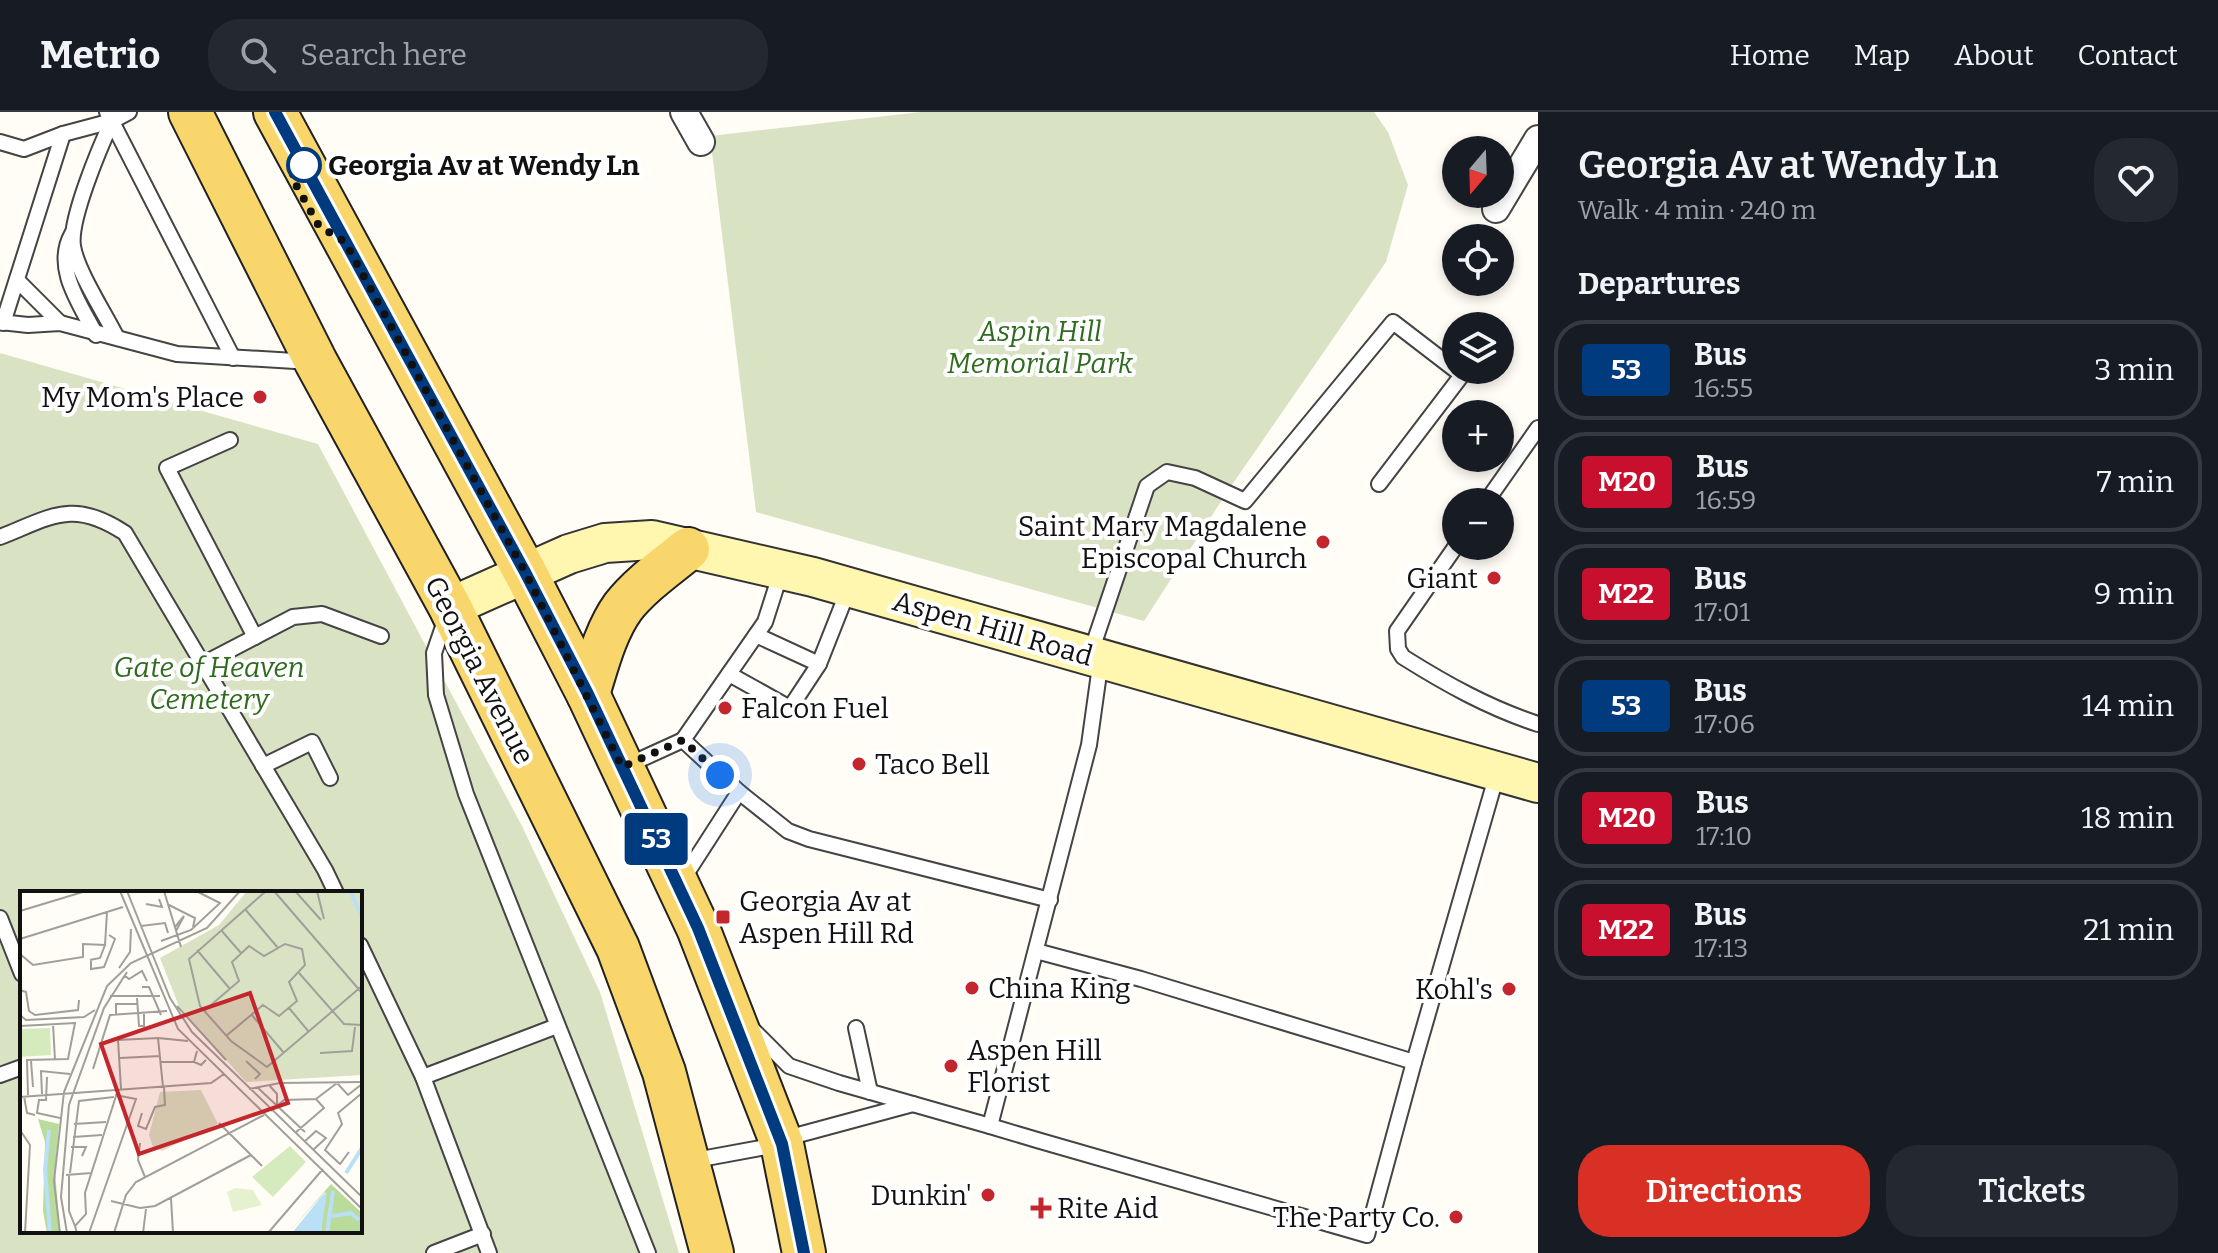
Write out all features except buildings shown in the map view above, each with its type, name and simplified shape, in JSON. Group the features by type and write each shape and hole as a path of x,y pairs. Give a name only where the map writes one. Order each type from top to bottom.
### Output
{"main road":[{"name":"Georgia Avenue","path":"190,112 316,362 450,607 618,948 664,1072 712,1253"},
{"path":"251,112 264,126 319,226 345,242"},
{"path":"275,112 525,572 588,694 698,928 782,1144 804,1253"},
{"path":"588,694 613,622 623,608 688,549"}],"street":[{"path":"684,112 701,142"},
{"path":"1496,209 1538,139"},
{"name":"Aspen Hill Road","path":"450,607 569,554 605,543 652,540 849,587 1526,776"}],"lane":[{"path":"0,142 24,149 129,112"},
{"path":"96,335 64,265 66,245 73,234 109,117"},
{"path":"109,117 233,358"},
{"path":"63,134 2,322 28,325 60,323 177,354 316,362"},
{"path":"73,234 77,258 116,336"},
{"path":"17,280 60,323"},
{"path":"990,1126 1089,745 1096,657 1147,486 1167,472 1195,478 1245,501 1393,322 1462,375 1379,484"},
{"path":"1496,488 1538,428"},
{"path":"230,440 167,468 255,637"},
{"path":"0,537 55,515 82,512 102,518 125,533 335,891"},
{"path":"1446,560 1397,631 1398,649 1403,657 1450,686 1497,710 1538,724"},
{"path":"622,767 683,740 765,622 781,570"},
{"path":"729,674 790,708 819,664 849,587"},
{"path":"450,607 434,653 436,695 466,794 648,1253"},
{"path":"203,664 293,617 322,614 381,636"},
{"path":"756,635 819,664"},
{"path":"683,740 739,792 788,831 1050,900"},
{"path":"263,766 312,742 330,778"},
{"path":"727,1003 789,1066 1367,1235 1414,1062 1526,776"},
{"path":"678,886 739,792"},
{"path":"0,918 20,969"},
{"path":"362,949 423,1077 489,1253"},
{"path":"1036,951 1141,979 1414,1062"},
{"path":"423,1077 557,1026"},
{"path":"856,1028 870,1092"},
{"path":"0,1075 20,1068"},
{"path":"688,1161 782,1144 798,1135 914,1104"},
{"path":"434,1253 483,1234"}],"green space":[{"name":"Aspin Hill Memorial Park","path":"921,112 1374,112 1388,132 1408,185 1386,262 1227,492 1144,621 756,512 710,136"},
{"name":"Gate of Heaven Cemetery","path":"0,353 318,444 522,826 600,992 679,1253 0,1253"}],"bus line":[{"name":"53","path":"275,112 525,572 588,694 698,928 782,1144 804,1253"}],"place":[{"name":"Georgia Av at Wendy Ln","path":"304,165"},
{"name":"My Mom's Place","path":"260,397"},
{"name":"Saint Mary Magdalene Episcopal Church","path":"1323,542"},
{"name":"Giant","path":"1494,578"},
{"name":"Falcon Fuel","path":"725,708"},
{"name":"Taco Bell","path":"859,764"},
{"name":"Georgia Av at Aspen Hill Rd","path":"723,917"},
{"name":"China King","path":"972,988"},
{"name":"Kohl's","path":"1509,989"},
{"name":"Aspen Hill Florist","path":"951,1066"},
{"name":"Dunkin'","path":"988,1195"},
{"name":"Rite Aid","path":"1041,1208"},
{"name":"The Party Co.","path":"1456,1217"}],"route":[{"path":"304,165 291,176 319,226 345,242 525,572 622,767 683,740 720,775"}]}
